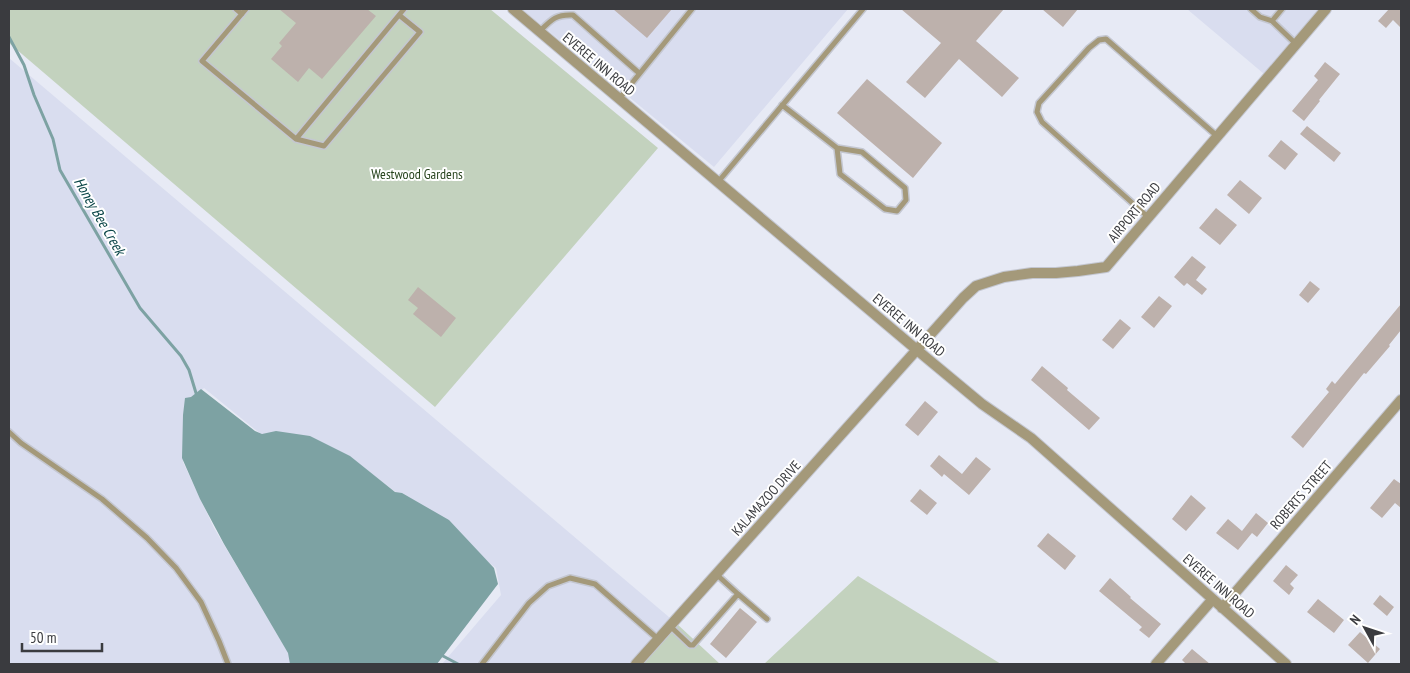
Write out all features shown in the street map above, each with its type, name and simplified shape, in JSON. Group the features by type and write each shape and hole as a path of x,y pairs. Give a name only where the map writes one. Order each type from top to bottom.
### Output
{"street":[{"name":"EVEREE INN ROAD","path":"513,9 982,404 1031,438 1286,664"},
{"name":"AIRPORT ROAD","path":"917,350 976,286 1004,277 1032,273 1078,271 1106,266 1326,9"},
{"name":"KALAMAZOO DRIVE","path":"636,664 917,350"},
{"name":"ROBERTS STREET","path":"1222,608 1401,400"},
{"path":"1156,664 1212,600"}],"lane":[{"path":"236,9 242,14"},
{"path":"246,9 202,60 296,139 324,146 420,32 399,15"},
{"path":"296,139 402,9 409,9"},
{"path":"619,99 692,9"},
{"path":"718,182 863,9"},
{"path":"1251,9 1260,17 1272,21 1296,44"},
{"path":"1272,21 1282,9"},
{"path":"539,31 553,18 563,14 572,15 639,73"},
{"path":"1148,217 1042,122 1037,112 1039,103 1089,48 1099,40 1106,39 1217,136"},
{"path":"782,105 837,148 862,152 905,188 906,200 897,211 885,210 840,174 837,148"},
{"path":"9,432 21,443 102,499 147,538 170,562 202,602 228,664"},
{"path":"716,574 767,620"},
{"path":"482,664 529,603 548,586 570,578 595,584 658,639"},
{"path":"670,626 690,645 693,645 738,594"}],"shaded area":[{"path":"522,9 848,9 714,167"},
{"path":"1187,9 1329,9 1270,79"},
{"path":"9,58 676,623 638,664 442,664 501,595 496,568 372,474 298,445 262,435 204,388 188,402 183,462 214,528 295,664 9,664"},
{"path":"201,389 255,431 262,434 276,431 310,436 350,456 395,492 402,493 449,520 494,568 498,584 437,664 290,664 288,653 224,544 200,499 182,458 185,398 191,397"}],"green space":[{"name":"Westwood Gardens","path":"9,9 490,9 658,148 435,407 9,43"},
{"path":"858,576 1001,664 764,664"},
{"path":"676,623 720,664 638,664"}],"building":[{"path":"279,9 367,9 376,16 322,79 309,68 298,82 271,59 282,46 279,43 296,23"},
{"path":"613,9 672,9 647,38"},
{"path":"901,9 1004,9 976,41 1019,78 1002,97 959,59 925,98 906,82 941,43"},
{"path":"1042,9 1078,9 1063,27"},
{"path":"1389,9 1401,9 1401,28 1393,20 1386,28 1378,21"},
{"path":"1325,62 1340,74 1304,121 1292,111 1318,80 1314,76"},
{"path":"867,79 942,143 913,178 837,113"},
{"path":"1307,126 1341,153 1334,162 1300,134"},
{"path":"1281,140 1298,154 1285,170 1268,156"},
{"path":"1240,180 1262,198 1249,214 1227,195"},
{"path":"1216,208 1237,225 1220,245 1199,228"},
{"path":"1192,256 1206,267 1196,280 1207,289 1202,295 1187,283 1184,286 1174,277"},
{"path":"1310,281 1320,289 1308,303 1299,295"},
{"path":"418,287 456,318 441,337 413,314 418,308 408,300"},
{"path":"1159,296 1172,306 1154,328 1141,317"},
{"path":"1401,304 1401,330 1390,346 1366,374 1364,373 1303,448 1291,437 1329,392 1326,389 1332,381 1335,384"},
{"path":"1120,319 1131,328 1113,349 1102,340"},
{"path":"1042,366 1100,418 1089,430 1031,380"},
{"path":"925,401 938,412 918,436 905,425"},
{"path":"939,455 962,474 976,457 991,469 969,495 944,474 942,477 930,466"},
{"path":"1394,479 1401,484 1401,508 1395,503 1382,518 1370,508"},
{"path":"920,489 937,503 927,515 910,501"},
{"path":"1191,495 1206,508 1186,531 1172,519"},
{"path":"1256,513 1268,523 1257,537 1252,533 1238,550 1216,533 1228,519 1242,531"},
{"path":"1048,533 1076,556 1065,570 1037,546"},
{"path":"1286,565 1298,575 1290,584 1294,588 1289,595 1273,581"},
{"path":"1110,578 1161,624 1149,638 1139,630 1142,627 1099,591"},
{"path":"1380,595 1394,607 1387,616 1373,604"},
{"path":"1318,599 1344,620 1334,633 1307,612"},
{"path":"740,608 757,622 726,658 710,644"},
{"path":"1360,632 1380,649 1368,663 1348,645"},
{"path":"1192,649 1210,664 1186,664 1182,660"}],"waterway":[{"name":"Honey Bee Creek","path":"9,37 24,65 34,95 53,139 60,170 140,308 181,356 189,370 196,393"},
{"name":"Honey Bee Creek","path":"443,656 458,664"}]}
